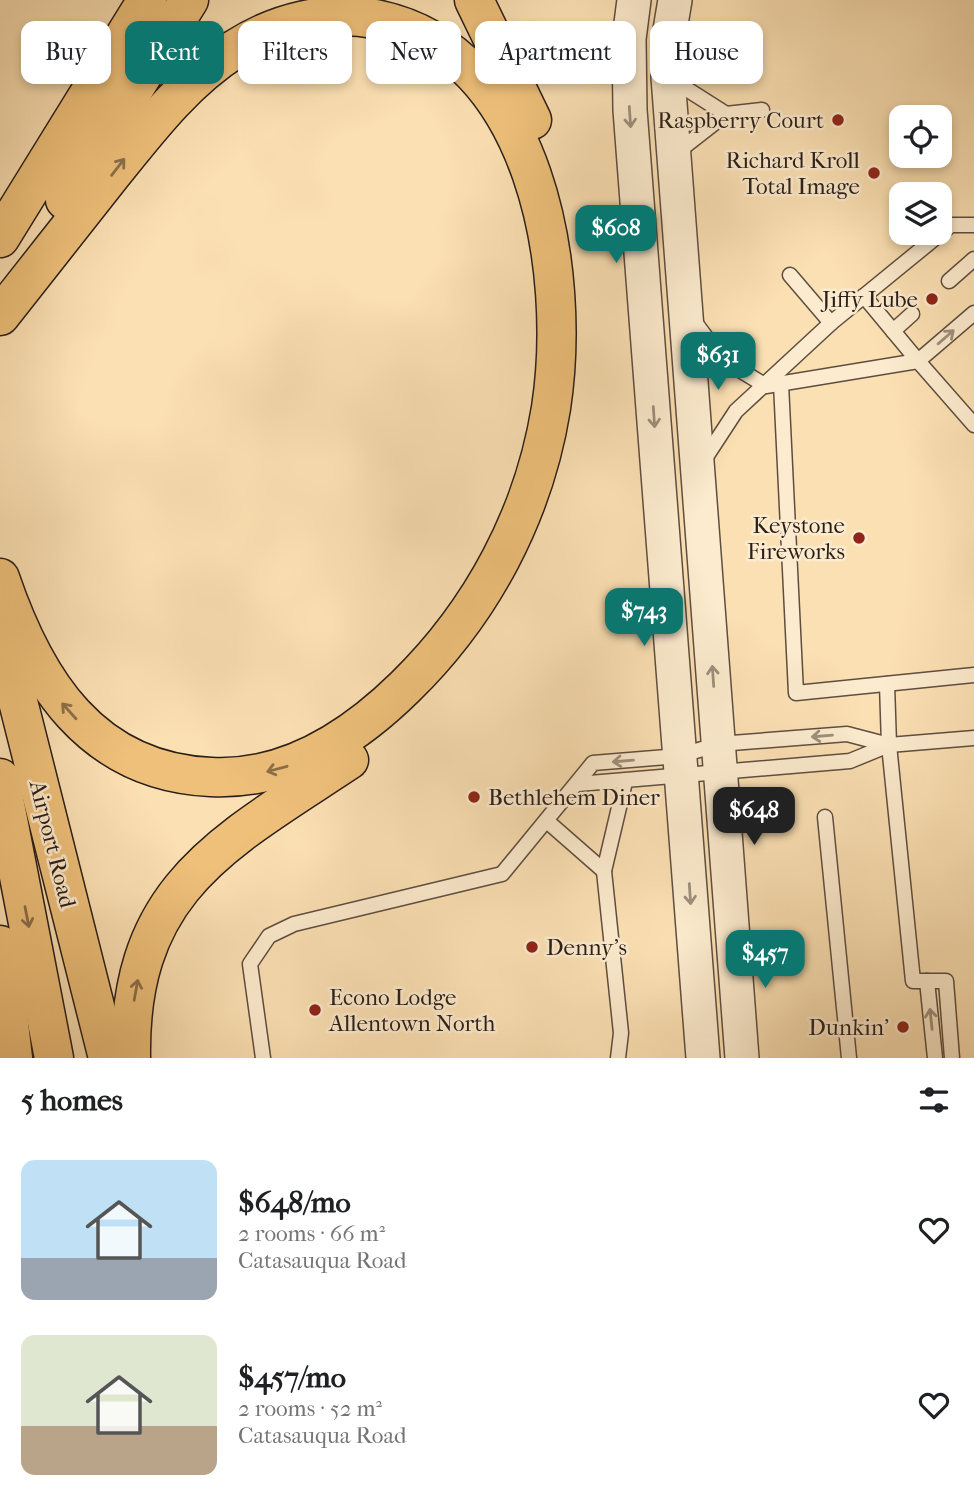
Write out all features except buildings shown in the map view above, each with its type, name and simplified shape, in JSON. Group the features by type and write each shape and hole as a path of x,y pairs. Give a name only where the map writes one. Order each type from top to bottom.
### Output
{"main road":[{"path":"0,238 147,0"},
{"path":"0,306 189,0"},
{"path":"131,1058 132,1017 141,967 156,927 177,892 215,851 362,752 427,696 466,653 499,607 526,559 553,492 568,439 577,376 578,307 570,237 541,139 474,0"},
{"path":"0,316 146,131 200,75 242,45 284,25 318,18 352,16 389,22 442,45 474,72 500,106 520,148 541,210 553,275 556,342 551,405 538,466 518,523 494,573 449,639 392,699 349,734 298,763 245,776 208,777 171,772 117,750 70,712 43,677 22,639 0,578"},
{"path":"0,222 58,145"},
{"name":"Airport Road","path":"0,630 107,1058"},
{"name":"Airport Road","path":"0,778 54,1058"},
{"path":"0,945 13,1058"}],"street":[{"path":"634,0 629,39 630,110 703,1058"},
{"path":"672,21 675,0"},
{"path":"669,84 743,1058"}],"lane":[{"path":"679,84 726,114"},
{"path":"674,156 726,114 762,110"},
{"path":"698,470 736,411 774,385 831,323 951,225 974,225"},
{"path":"948,281 974,259"},
{"path":"790,275 831,323"},
{"path":"864,296 974,425"},
{"path":"684,308 722,359 774,385 918,361 974,313"},
{"path":"893,331 912,314"},
{"path":"774,385 796,692 974,676"},
{"path":"887,684 889,744 913,981 946,981 952,1058"},
{"path":"578,784 625,782 720,758 847,734 889,744 974,738"},
{"path":"263,1058 250,964 269,936 294,924 502,874 548,822 593,763 680,767 720,758 850,761 889,744"},
{"path":"618,1058 621,1033 604,871 625,782"},
{"path":"825,817 849,1058"},
{"path":"548,822 604,871"},
{"path":"927,981 935,1058"}],"place":[{"name":"Raspberry Court","path":"838,120"},
{"name":"Richard Kroll Total Image","path":"874,173"},
{"name":"Jiffy Lube","path":"932,299"},
{"name":"Keystone Fireworks","path":"859,538"},
{"name":"Bethlehem Diner","path":"474,797"},
{"name":"Denny's","path":"532,947"},
{"name":"Econo Lodge Allentown North","path":"315,1010"},
{"name":"Dunkin'","path":"903,1027"}]}
